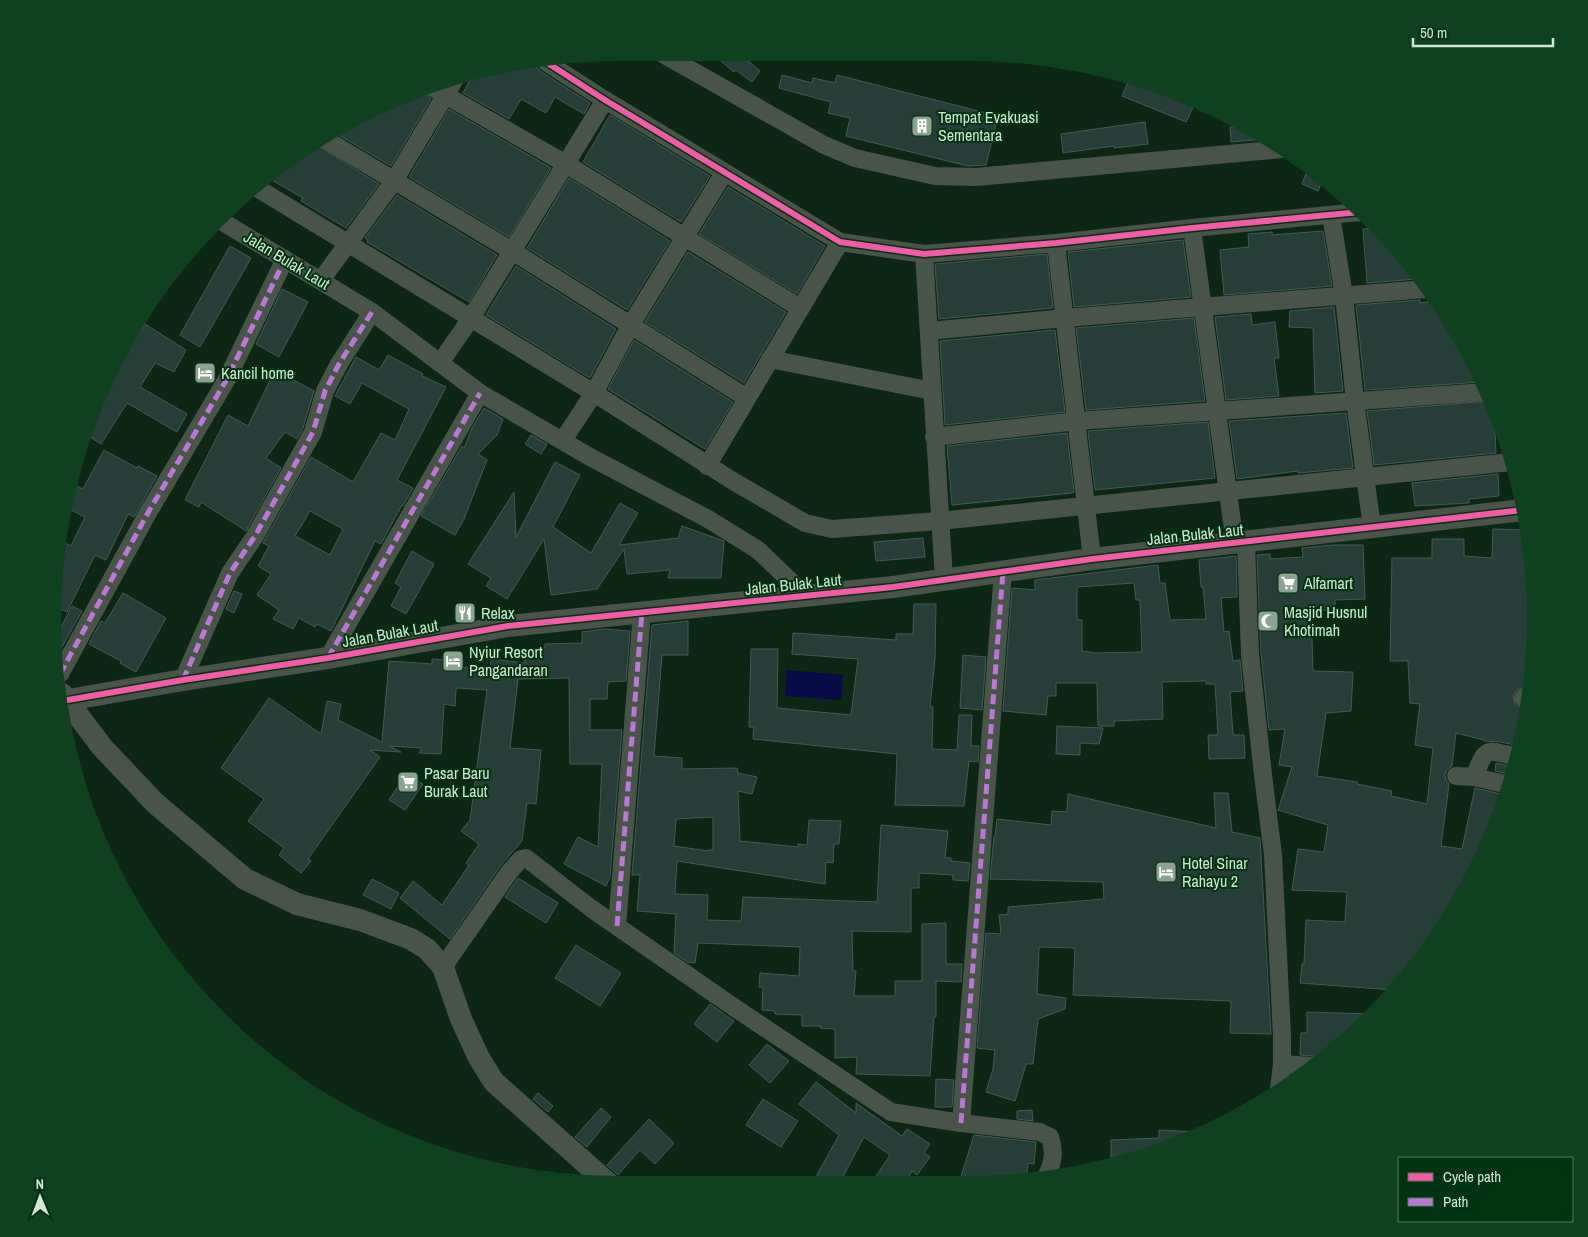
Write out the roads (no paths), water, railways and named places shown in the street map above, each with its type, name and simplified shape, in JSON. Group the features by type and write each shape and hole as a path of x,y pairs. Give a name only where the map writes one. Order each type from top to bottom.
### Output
{"street":[{"path":"675,61 824,145 855,158 936,176 976,177 1272,151"},
{"path":"551,65 724,173 840,242 924,254 1056,243 1351,213"},
{"path":"321,280 350,244 394,181 439,92 566,164 800,308"},
{"path":"440,363 471,318 605,100"},
{"path":"330,142 512,252 747,398"},
{"path":"563,440 594,393 630,326 724,173"},
{"path":"262,191 594,393 707,466 805,523 832,529 939,521 1504,463"},
{"path":"1331,215 1344,296 1355,401 1372,527"},
{"name":"Jalan Bulak Laut","path":"225,223 372,312 480,393 590,457 708,519 758,550 806,596"},
{"path":"1192,228 1228,492 1240,543 1250,654 1273,855 1279,962 1282,1064 1280,1081"},
{"path":"707,466 840,242"},
{"path":"1056,243 1092,559"},
{"path":"924,254 944,580"},
{"path":"63,668 150,511 227,379 285,260"},
{"path":"929,331 1203,306 1419,290"},
{"path":"183,680 230,573 255,536 313,432 325,391 339,364 372,312"},
{"path":"770,359 932,391"},
{"path":"934,437 1077,421 1478,392"},
{"path":"328,658 480,393"},
{"name":"Jalan Bulak Laut","path":"67,697 328,658 508,626 893,587 1092,559 1516,511"},
{"path":"961,1122 1003,571"},
{"path":"617,926 642,612"},
{"path":"68,700 102,747 156,803 245,879 297,904 360,920 411,939 427,949 443,967 468,1034 479,1058 494,1082 599,1175"},
{"path":"1474,777 1482,756 1486,752 1492,751 1510,755"},
{"path":"1456,776 1474,777 1502,783"},
{"path":"443,967 510,871 523,858 526,858 617,926 891,1112 1040,1132 1050,1137 1054,1148 1049,1170"},
{"path":"1282,1064 1303,1065"}],"place":[{"name":"Tempat Evakuasi Sementara","path":"922,126"},
{"name":"Kancil home","path":"205,373"},
{"name":"Alfamart","path":"1288,583"},
{"name":"Relax","path":"465,613"},
{"name":"Masjid Husnul Khotimah","path":"1268,621"},
{"name":"Nyiur Resort Pangandaran","path":"453,661"},
{"name":"Pasar Baru Burak Laut","path":"408,782"},
{"name":"Hotel Sinar Rahayu 2","path":"1166,872"}]}
